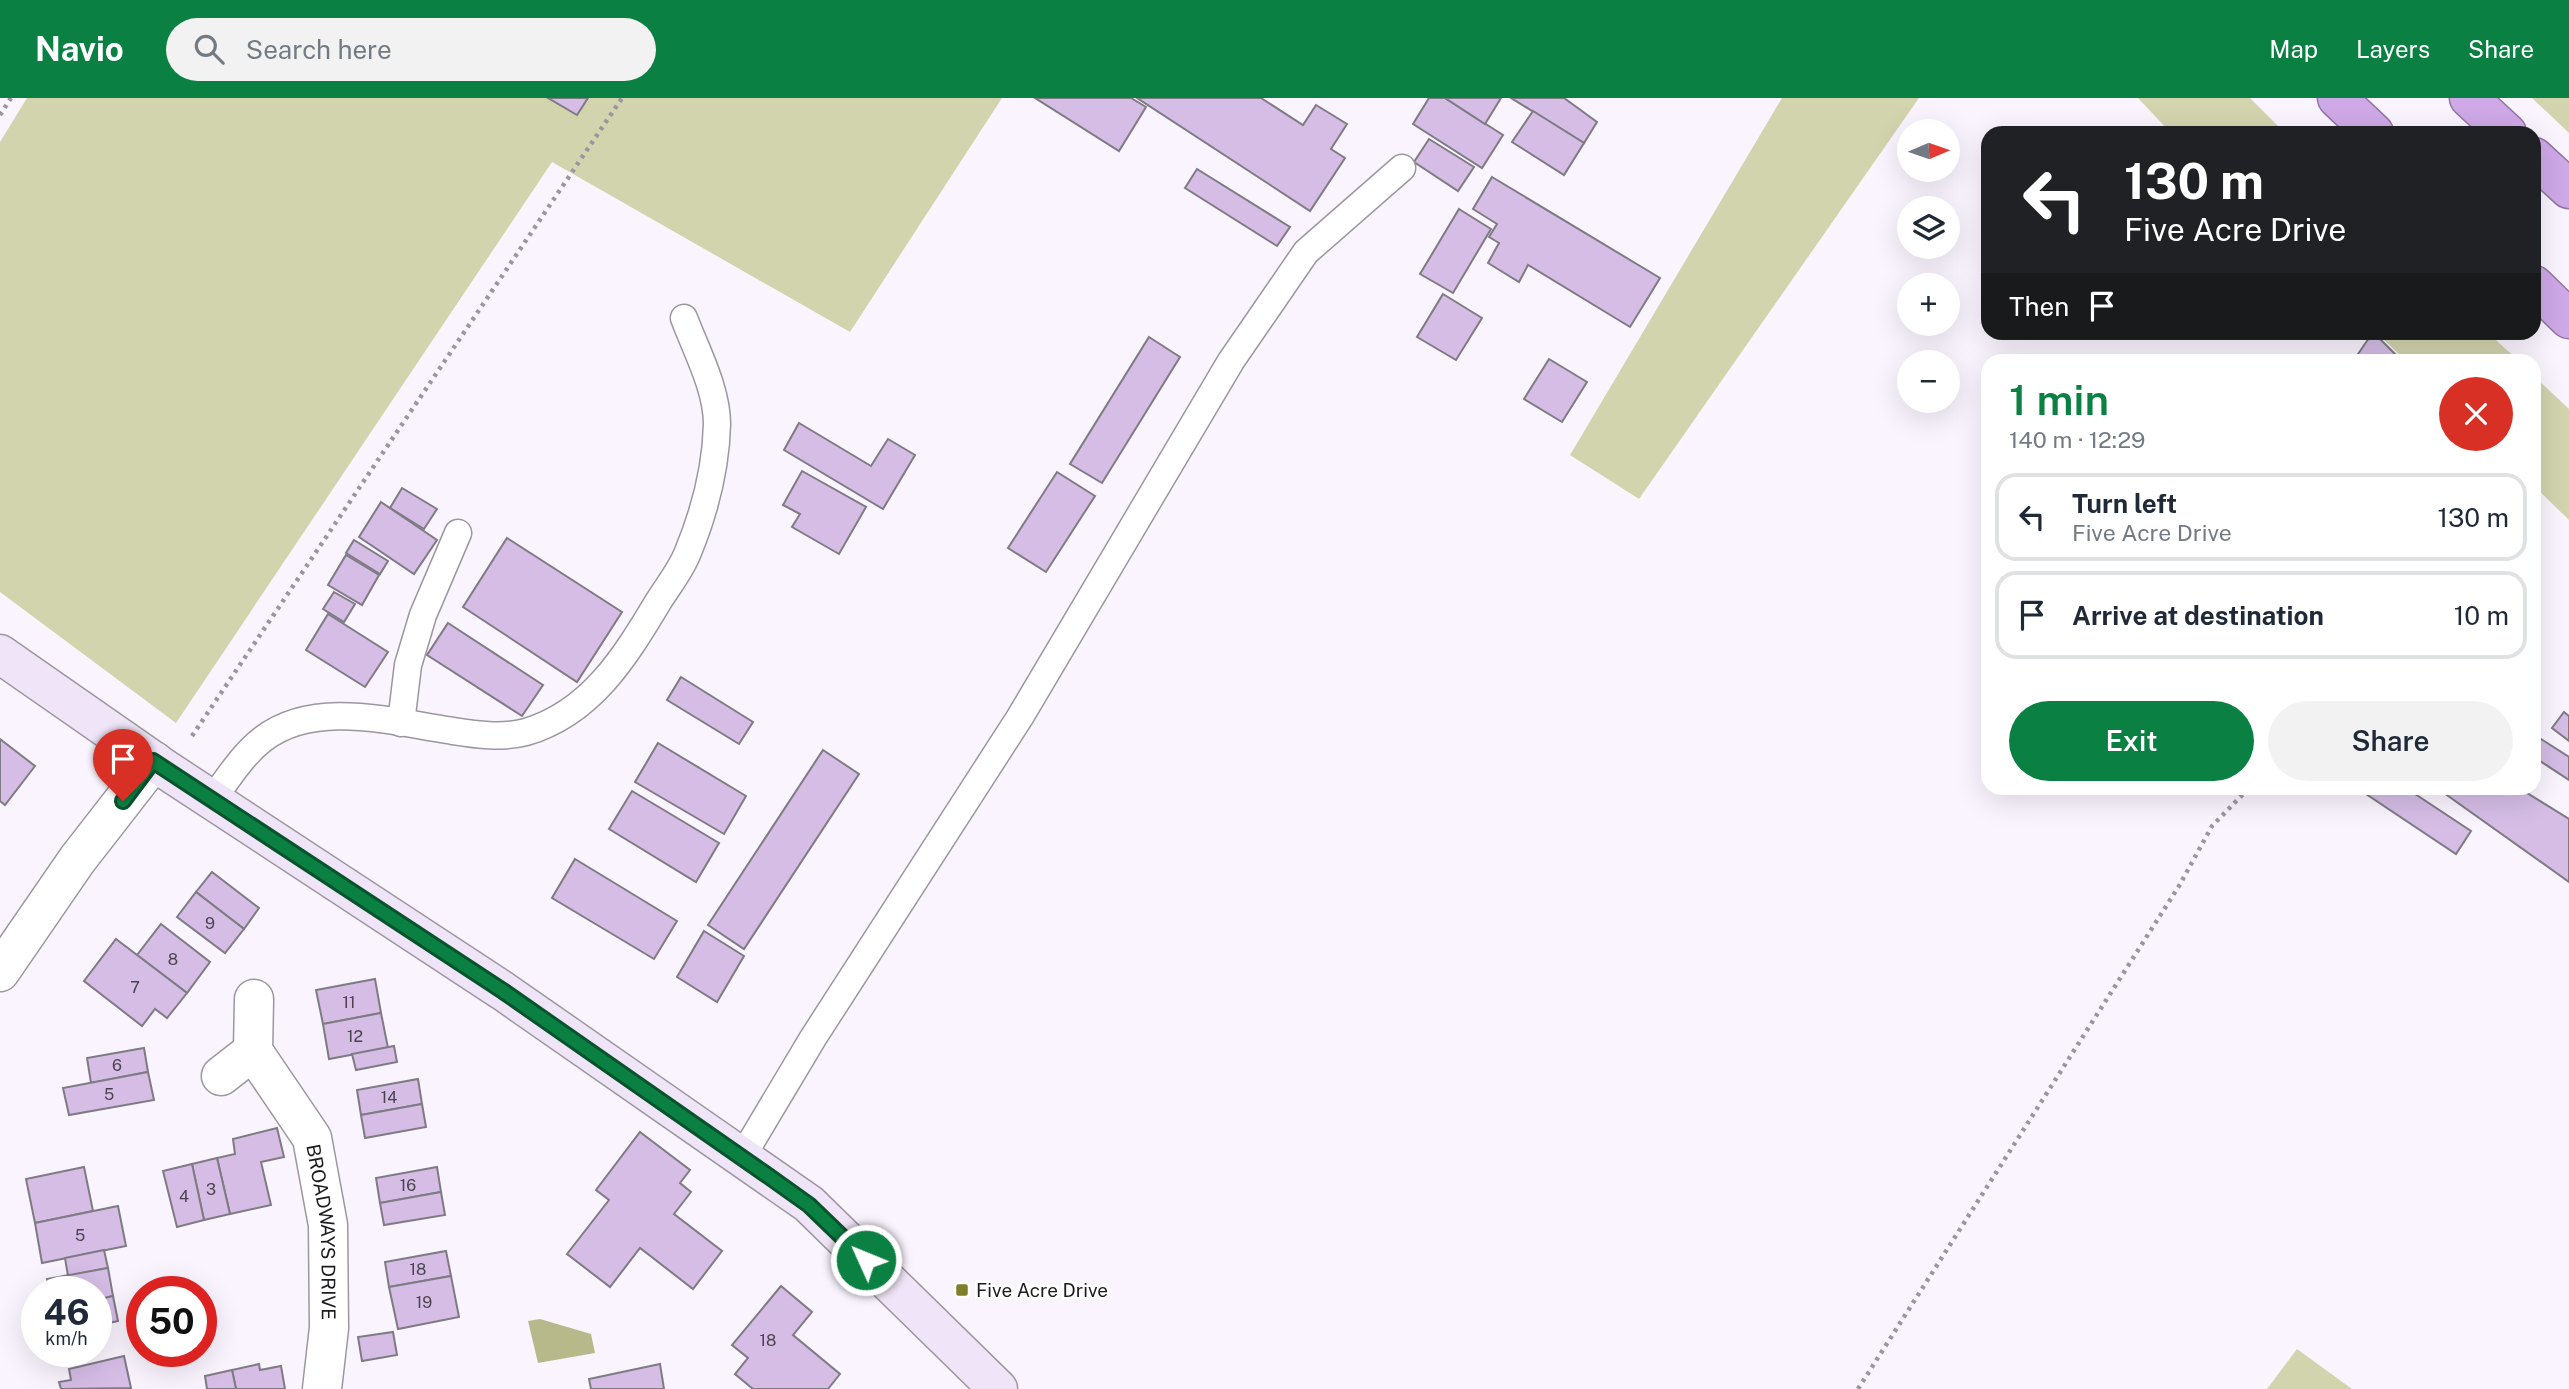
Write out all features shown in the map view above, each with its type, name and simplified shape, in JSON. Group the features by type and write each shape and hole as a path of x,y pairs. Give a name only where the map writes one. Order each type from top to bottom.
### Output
{"highway":[{"path":"2337,98 2367,126"},
{"path":"2469,98 2499,126"},
{"path":"2541,163 2569,189"},
{"path":"2541,292 2569,319"}],"main road":[{"path":"0,654 161,766 503,991 809,1205 998,1389"}],"street":[{"path":"0,972 77,860 161,766"},
{"path":"221,1076 253,1051 254,999"},
{"name":"BROADWAYS DRIVE","path":"253,1051 312,1138 328,1225 329,1328 322,1389"}],"lane":[{"path":"742,1157 813,1038 1020,717 1231,361 1306,252 1402,168"},
{"path":"212,800 262,740 291,723 323,717 401,723 490,736 523,733 558,721 588,698 624,657 687,554 711,479 717,422 705,374 684,318"},
{"path":"401,723 408,665 419,628 458,533"}],"path":[{"path":"0,115 11,98"},
{"path":"161,766 622,98"},
{"path":"1858,1389 2179,886 2212,826 2242,795"}],"shaded area":[{"path":"27,98 1002,98 850,332 552,162 176,723 0,592 0,142"},
{"path":"1782,98 1919,98 1904,119 1897,119 1897,130 1639,499 1570,455"},
{"path":"2138,98 2250,98 2278,126 2164,126"},
{"path":"2532,98 2569,98 2569,133"},
{"path":"2384,340 2496,340 2511,354 2399,354"},
{"path":"2541,383 2569,409 2569,520 2541,493"},
{"path":"540,1319 591,1334 595,1353 538,1363 528,1321"},
{"path":"2297,1349 2352,1389 2267,1389"}],"building":[{"path":"548,98 588,98 577,115"},
{"path":"1035,98 1131,98 1146,107 1119,151"},
{"path":"1137,98 1261,98 1303,125 1316,105 1347,124 1331,149 1345,158 1310,211"},
{"path":"1429,98 1445,98 1503,135 1482,168 1413,124"},
{"path":"1445,98 1501,98 1485,124"},
{"path":"1511,98 1564,98 1597,122 1584,143"},
{"path":"1533,111 1584,143 1564,175 1512,142"},
{"path":"1429,139 1474,167 1458,191 1414,162"},
{"path":"1197,169 1290,227 1277,246 1185,188"},
{"path":"1492,177 1660,278 1630,327 1528,265 1519,282 1488,263 1499,243 1489,237 1497,224 1473,209"},
{"path":"1459,209 1491,229 1453,293 1420,274"},
{"path":"1443,294 1482,318 1456,360 1417,337"},
{"path":"1149,337 1180,357 1102,483 1070,464"},
{"path":"2368,340 2381,340 2395,354 2358,354"},
{"path":"1549,359 1587,382 1562,422 1524,399"},
{"path":"799,423 871,466 888,439 915,455 883,509 784,450"},
{"path":"802,471 866,507 839,554 792,527 800,514 783,505"},
{"path":"1057,472 1095,496 1046,572 1008,548"},
{"path":"402,488 437,509 424,529 390,508"},
{"path":"381,502 437,540 414,574 359,537"},
{"path":"507,538 622,612 577,682 463,607"},
{"path":"354,540 388,561 380,574 346,553"},
{"path":"346,555 379,575 362,605 328,585"},
{"path":"334,592 355,604 344,622 323,609"},
{"path":"328,614 388,652 365,687 306,650"},
{"path":"448,623 543,685 522,716 427,655"},
{"path":"681,677 753,722 739,744 667,700"},
{"path":"2564,712 2569,716 2569,741 2552,728"},
{"path":"0,739 35,766 5,805 0,801"},
{"path":"2541,739 2569,757 2569,780 2541,762"},
{"path":"658,743 746,796 724,834 635,782"},
{"path":"823,750 859,774 744,949 708,925"},
{"path":"632,791 719,843 696,882 609,829"},
{"path":"2368,795 2417,795 2471,831 2456,854"},
{"path":"2447,795 2530,795 2569,819 2569,882"},
{"path":"575,859 677,921 654,959 552,898"},
{"path":"212,872 259,908 244,929 196,892"},
{"path":"196,892 244,929 225,953 177,917"},
{"path":"161,924 210,962 187,993 137,955"},
{"path":"704,931 744,956 717,1002 677,977"},
{"path":"116,939 187,993 167,1018 155,1009 142,1026 84,981"},
{"path":"375,979 381,1013 323,1024 316,990"},
{"path":"381,1013 388,1048 329,1059 323,1024"},
{"path":"394,1046 397,1062 356,1070 352,1054"},
{"path":"144,1048 148,1072 91,1083 87,1058"},
{"path":"148,1072 154,1100 69,1115 63,1088"},
{"path":"418,1079 422,1104 361,1115 357,1090"},
{"path":"422,1104 426,1127 365,1138 361,1115"},
{"path":"277,1128 284,1157 261,1162 271,1205 230,1214 217,1158 235,1154 233,1139"},
{"path":"640,1132 690,1170 680,1183 691,1192 674,1214 722,1251 693,1289 640,1248 610,1287 567,1254 609,1200 596,1190"},
{"path":"217,1158 230,1214 204,1220 192,1164"},
{"path":"192,1164 204,1220 177,1227 163,1171"},
{"path":"84,1167 93,1211 35,1223 26,1179"},
{"path":"437,1167 441,1192 380,1203 376,1178"},
{"path":"441,1192 445,1215 384,1225 380,1203"},
{"path":"118,1206 126,1246 42,1263 35,1223"},
{"path":"104,1250 108,1268 68,1276 65,1258"},
{"path":"446,1251 451,1276 389,1287 385,1262"},
{"path":"108,1268 109,1276 64,1276"},
{"path":"451,1276 459,1317 398,1329 389,1287"},
{"path":"781,1286 812,1312 793,1335 840,1374 828,1389 753,1389 735,1374 748,1358 732,1345"},
{"path":"112,1296 118,1321 112,1322"},
{"path":"393,1332 397,1355 362,1361 358,1337"},
{"path":"124,1356 131,1388 61,1389 59,1382 71,1380 69,1369 112,1367 112,1359"},
{"path":"259,1364 260,1370 281,1366 285,1389 236,1389 232,1370"},
{"path":"660,1364 664,1389 591,1389 589,1379"},
{"path":"232,1370 236,1389 207,1389 205,1376"}],"place":[{"name":"Five Acre Drive","path":"962,1290"}],"route":[{"path":"123,801 153,761 503,991 764,1173 809,1205 866,1260"}]}
